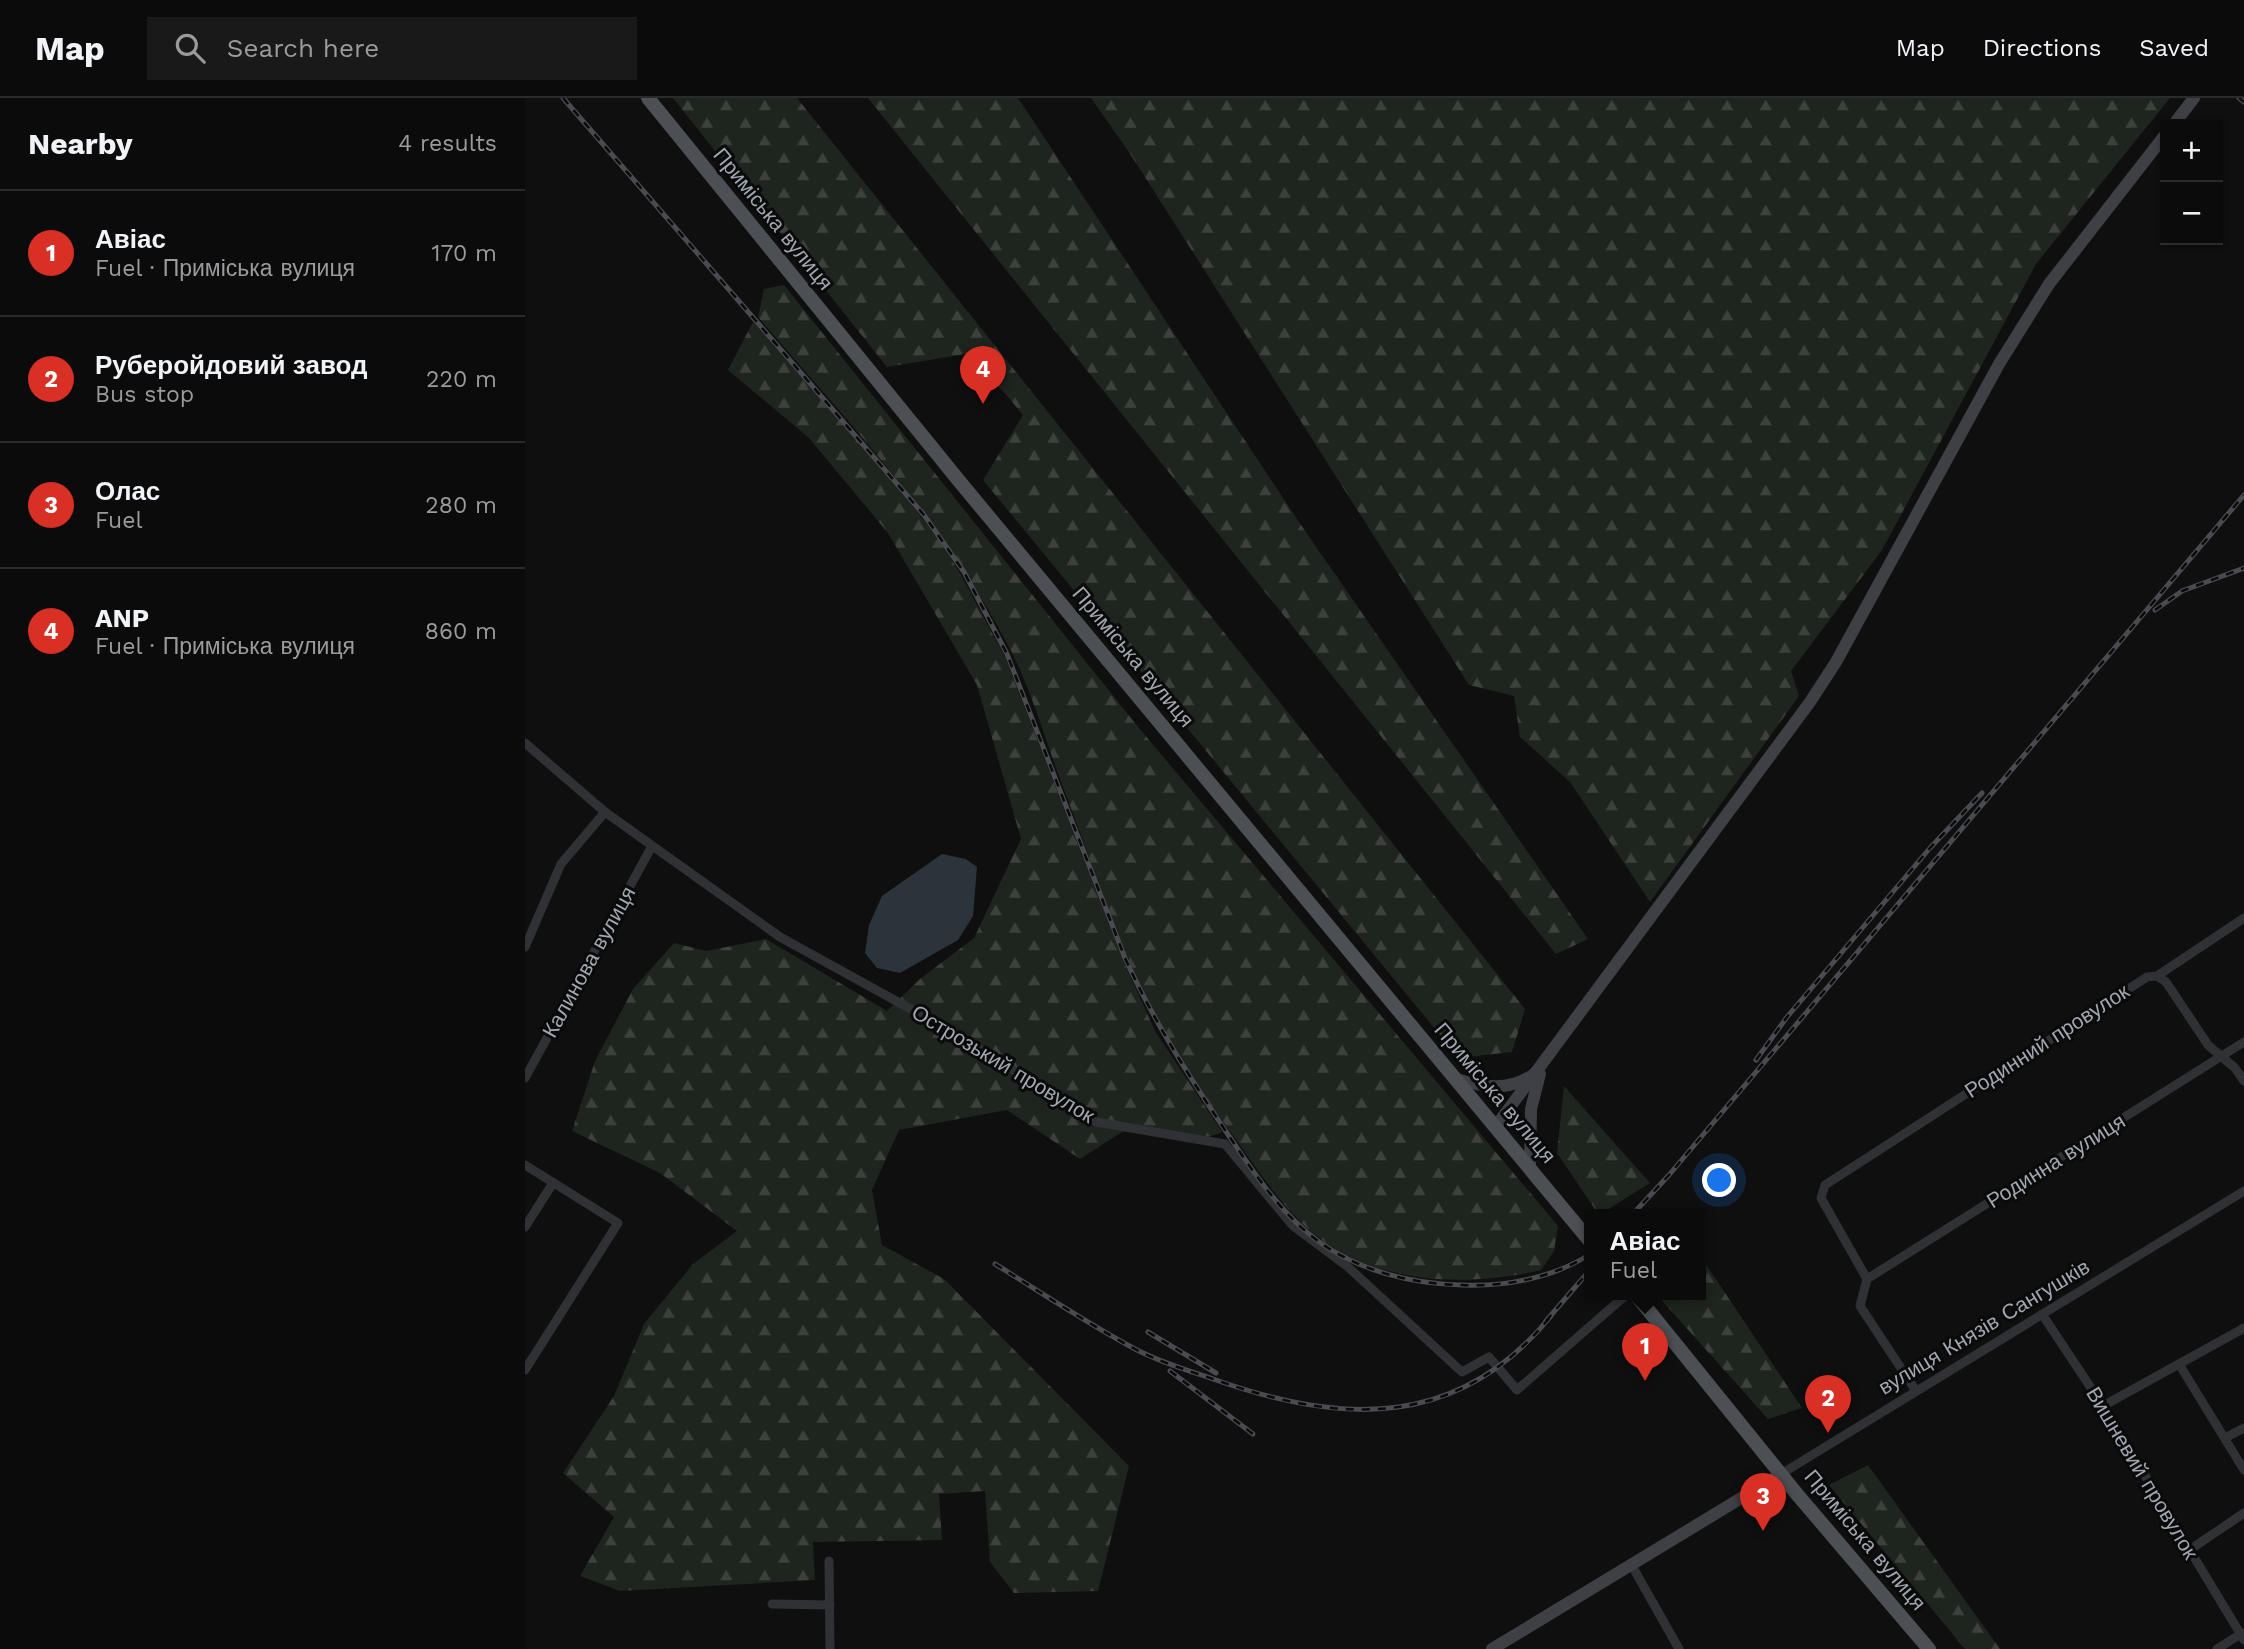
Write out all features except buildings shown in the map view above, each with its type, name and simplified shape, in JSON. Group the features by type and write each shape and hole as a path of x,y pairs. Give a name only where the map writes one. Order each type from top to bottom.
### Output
{"main road":[{"name":"Приміська вулиця","path":"648,98 960,482 1584,1234"},
{"path":"2178,119 2195,98"},
{"path":"1496,1126 1810,702 1836,662 1999,364 2049,285 2160,141"},
{"path":"1456,1079 1482,1086 1506,1086 1526,1079 1542,1067"},
{"path":"1530,1168 1531,1109 1542,1067"},
{"name":"Приміська вулиця","path":"1640,1300 1781,1474 1929,1649"},
{"name":"вулиця Князів Сангушків","path":"1495,1648 1781,1474"}],"street":[{"name":"Острозький провулок","path":"525,743 605,812 780,937 947,1029 1095,1122 1225,1144 1293,1226 1348,1267 1462,1372 1489,1357 1517,1390 1620,1300"},
{"path":"525,947 561,864 605,812"},
{"name":"Калинова вулиця","path":"525,1078 652,846"},
{"name":"Родинний провулок","path":"1867,1279 1821,1198 1830,1180 2147,977 2157,976 2244,918"},
{"path":"2157,976 2166,982 2208,1045 2244,1081"},
{"name":"Родинна вулиця","path":"1867,1279 2244,1042"},
{"path":"525,1166 618,1223 525,1370"},
{"path":"525,1227 553,1183"},
{"name":"вулиця Князів Сангушків","path":"1781,1474 2244,1191"},
{"path":"1867,1279 1860,1306 1916,1391"},
{"name":"Вишневий провулок","path":"2042,1314 2103,1406 2188,1550 2243,1635"},
{"path":"2103,1406 2244,1328"},
{"path":"2179,1364 2244,1470"},
{"path":"2225,1438 2244,1428"},
{"path":"2188,1550 2244,1513"},
{"path":"829,1561 830,1649"},
{"path":"1631,1564 1679,1649"},
{"path":"772,1604 830,1605"},
{"path":"2217,1649 2243,1635"}],"green space":[{"path":"673,98 797,98 1525,1009 1512,1052 1459,1058 983,480 1023,415 971,353 887,367"},
{"path":"868,98 1018,98 1301,525 1588,939 1556,954"},
{"path":"1091,98 2170,98 2036,264 1882,550 1791,671 1799,696 1650,902 1570,782 1520,737 1514,696 1469,685 1129,152"},
{"path":"784,285 1139,728 1558,1226 1554,1251 1541,1270 1484,1279 1455,1280 1397,1273 1369,1265 1342,1253 1318,1237 1295,1217 1274,1192 1203,1092 1151,1007 1114,923 1024,680 984,603 926,516 758,317 764,289"},
{"path":"753,322 899,488 940,541 961,575 1005,657 1123,960 1155,1031 1222,1132 1205,1138 1133,1125 1080,1159 1007,1110 899,1130 872,1190 882,1245 944,1279 1129,1466 1098,1591 1014,1593 990,1562 985,1491 939,1494 942,1540 813,1542 815,1580 620,1591 580,1576 614,1517 563,1473 614,1396 644,1324 693,1264 737,1231 660,1173 572,1131 595,1061 633,989 674,943 706,951 766,939 887,1011 920,979 974,938 1021,839 977,685 888,533 809,438 728,370"},
{"path":"1564,1086 1650,1183 1609,1209 1595,1209 1557,1153"},
{"path":"1706,1264 1802,1408 1768,1419 1661,1300 1706,1300"},
{"path":"1868,1465 2000,1649 1965,1649 1829,1485"}],"shaded area":[{"path":"942,854 966,859 977,867 973,916 958,940 900,973 877,968 865,953 869,925 882,896"}],"railway":[{"path":"563,98 924,515 964,572 1007,654 1136,982 1200,1093 1280,1206 1318,1241 1334,1251 1368,1268 1405,1279 1443,1284 1495,1284 1544,1275 1584,1258"},
{"path":"2239,98 2244,102"},
{"path":"1638,1209 2244,495"},
{"path":"2155,610 2182,591 2244,568"},
{"path":"1756,1060 1787,1017 1930,848 1982,793"},
{"path":"995,1264 1101,1330 1156,1359 1263,1395 1309,1405 1354,1409 1397,1407 1438,1398 1478,1380 1515,1353 1551,1316"},
{"path":"1546,1321 1584,1277"},
{"path":"1148,1332 1216,1373"},
{"path":"1170,1371 1253,1434"}],"place":[{"name":"ANP","path":"983,404"},
{"name":"Авіас","path":"1645,1381"},
{"name":"Руберойдовий завод","path":"1828,1433"},
{"name":"Олас","path":"1763,1531"}]}
